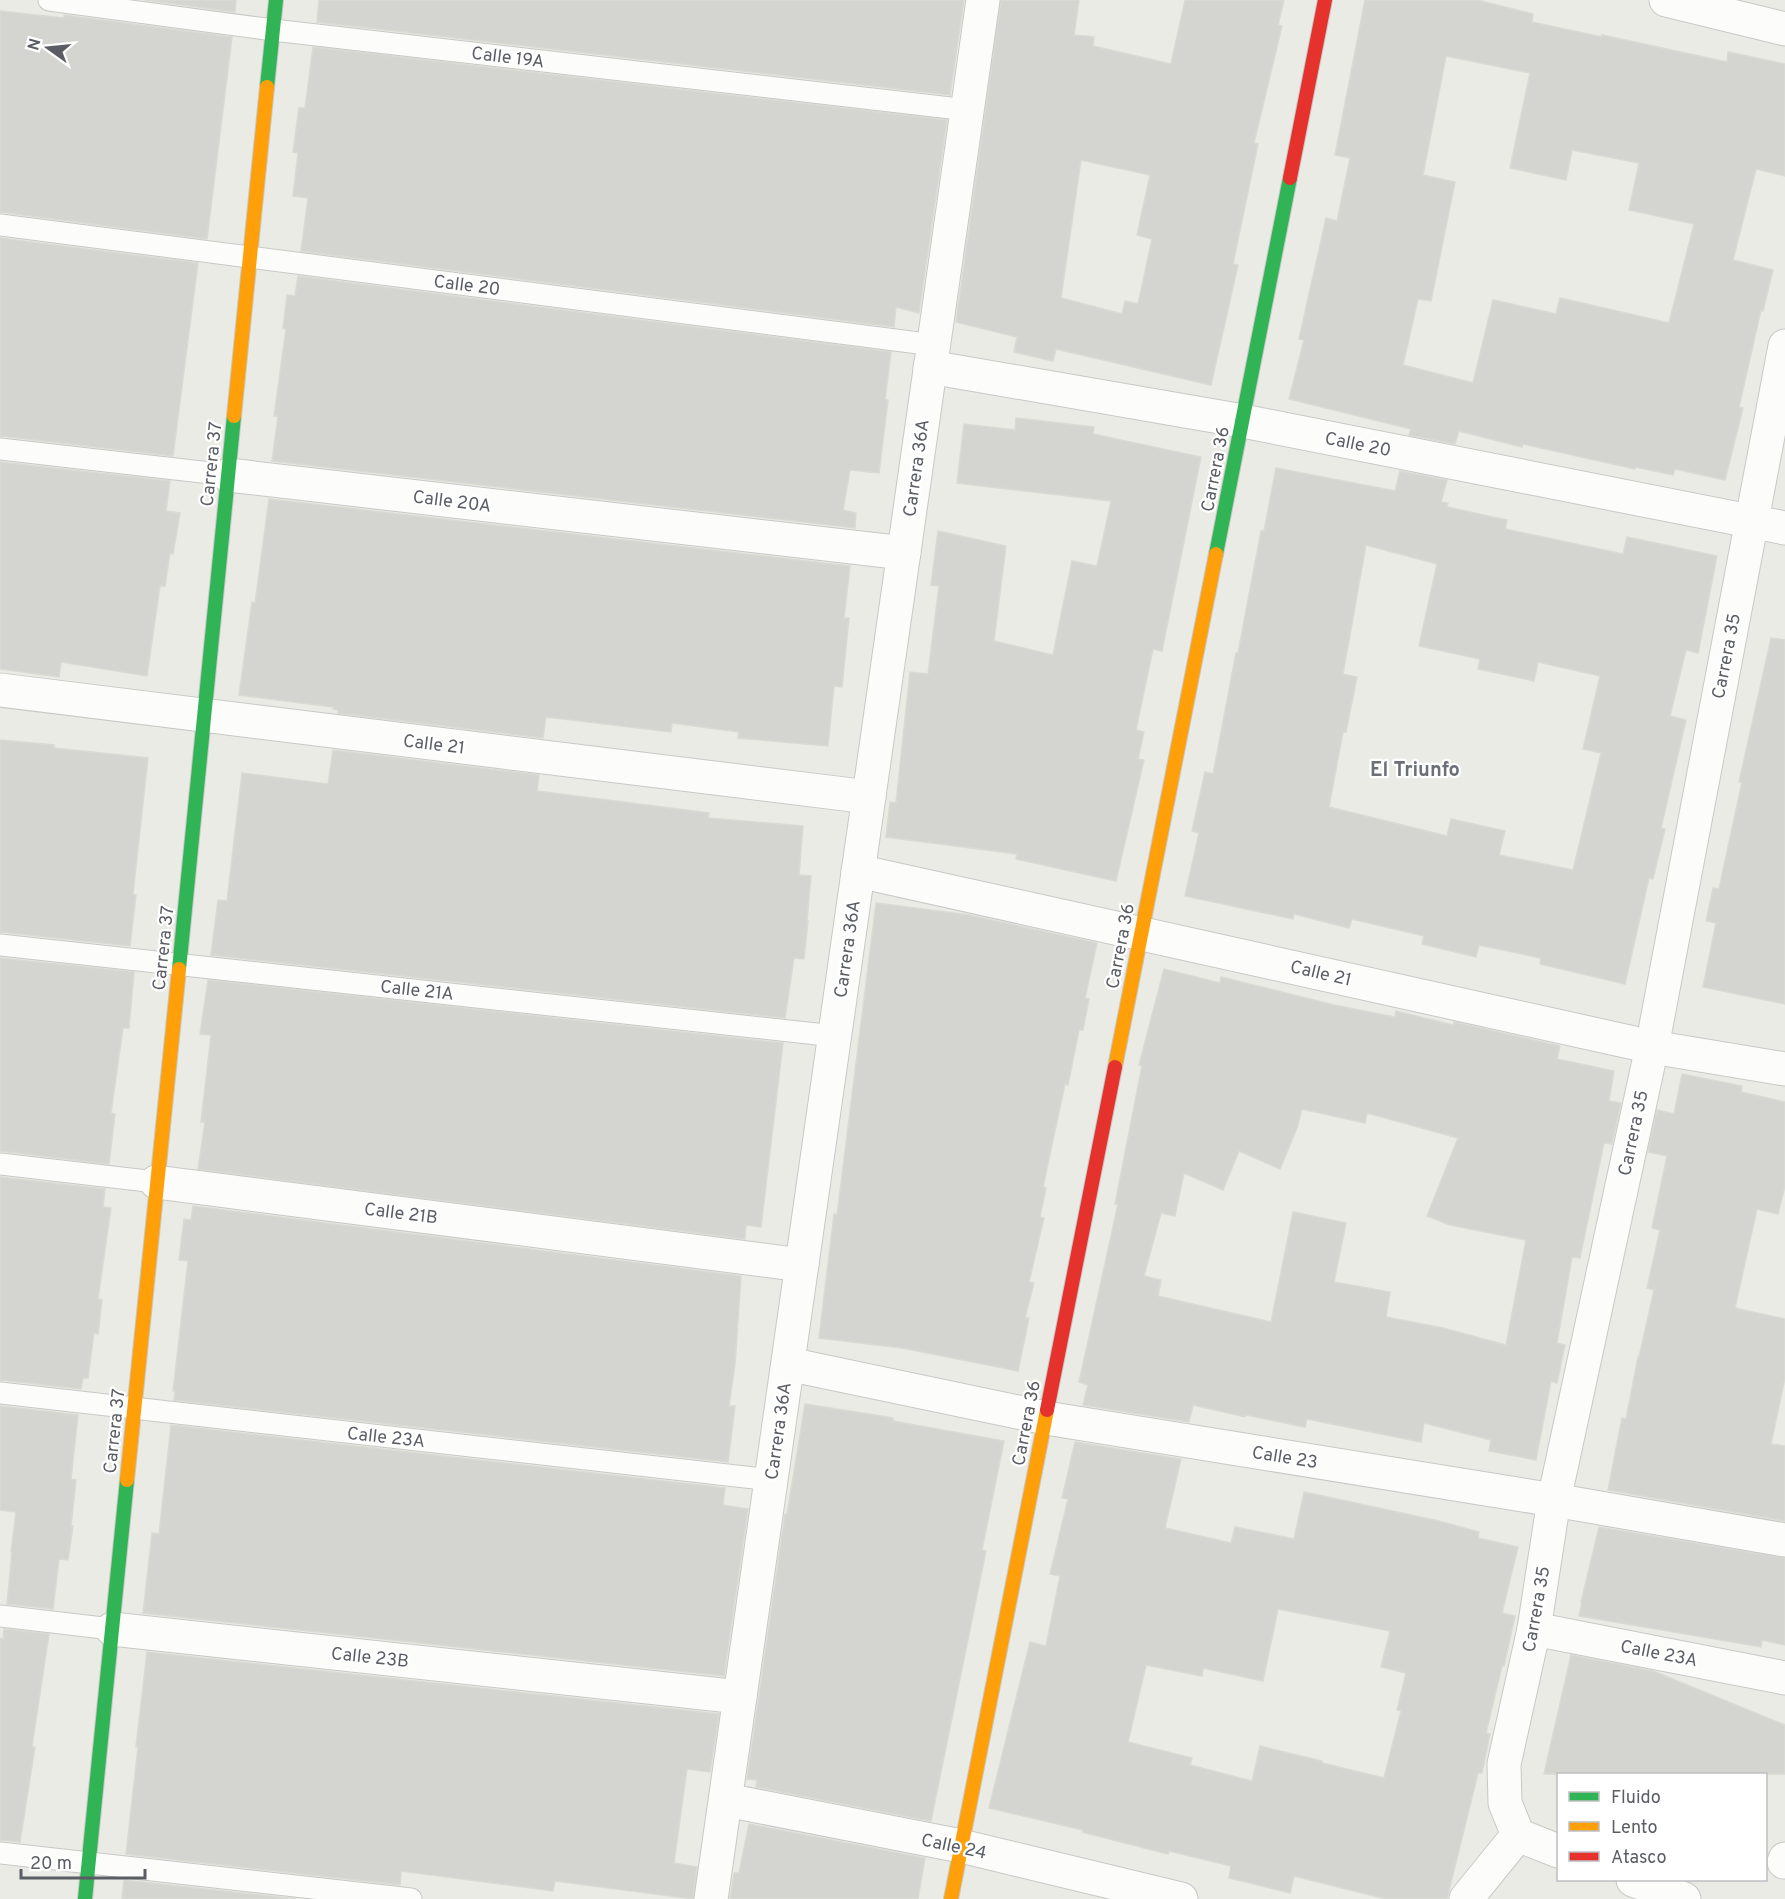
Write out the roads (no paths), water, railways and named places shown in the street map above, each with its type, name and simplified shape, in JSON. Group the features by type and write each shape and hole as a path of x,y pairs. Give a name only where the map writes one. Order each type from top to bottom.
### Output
{"street":[{"name":"Carrera 37","path":"85,1899 276,0"},
{"name":"Carrera 36A","path":"711,1899 983,0"},
{"name":"Carrera 36","path":"951,1899 1325,0"},
{"path":"1666,0 1785,29"},
{"name":"Carrera 35","path":"1518,1835 1505,1803 1504,1764 1533,1629 1554,1500 1652,1047 1785,346"},
{"name":"Calle 20","path":"932,356 1243,421 1785,528"},
{"name":"Calle 20A","path":"228,475 904,553"},
{"name":"Calle 21","path":"0,690 869,798"},
{"name":"Calle 21","path":"858,871 1652,1047 1785,1069"},
{"name":"Calle 21B","path":"156,1182 802,1264"},
{"name":"Calle 23","path":"788,1364 1046,1418 1554,1500 1785,1540"},
{"name":"Calle 23B","path":"112,1629 740,1697"},
{"name":"Calle 23A","path":"1533,1629 1785,1678"},
{"name":"Calle 24","path":"726,1800 961,1846 1181,1899"},
{"path":"1466,1899 1518,1835 1557,1851"},
{"path":"1636,1881 1684,1899"}],"lane":[{"name":"Calle 19A","path":"49,0 273,30 968,110"},
{"name":"Calle 20","path":"0,225 250,257 932,356"},
{"name":"Calle 20A","path":"0,449 228,475"},
{"name":"Calle 21A","path":"0,945 835,1036"},
{"name":"Calle 21B","path":"0,1164 156,1182"},
{"name":"Calle 23A","path":"0,1393 772,1480"},
{"name":"Calle 23B","path":"0,1616 112,1629"},
{"path":"0,1853 411,1899"}],"district":[{"name":"El Triunfo","path":"1415,769"}]}
